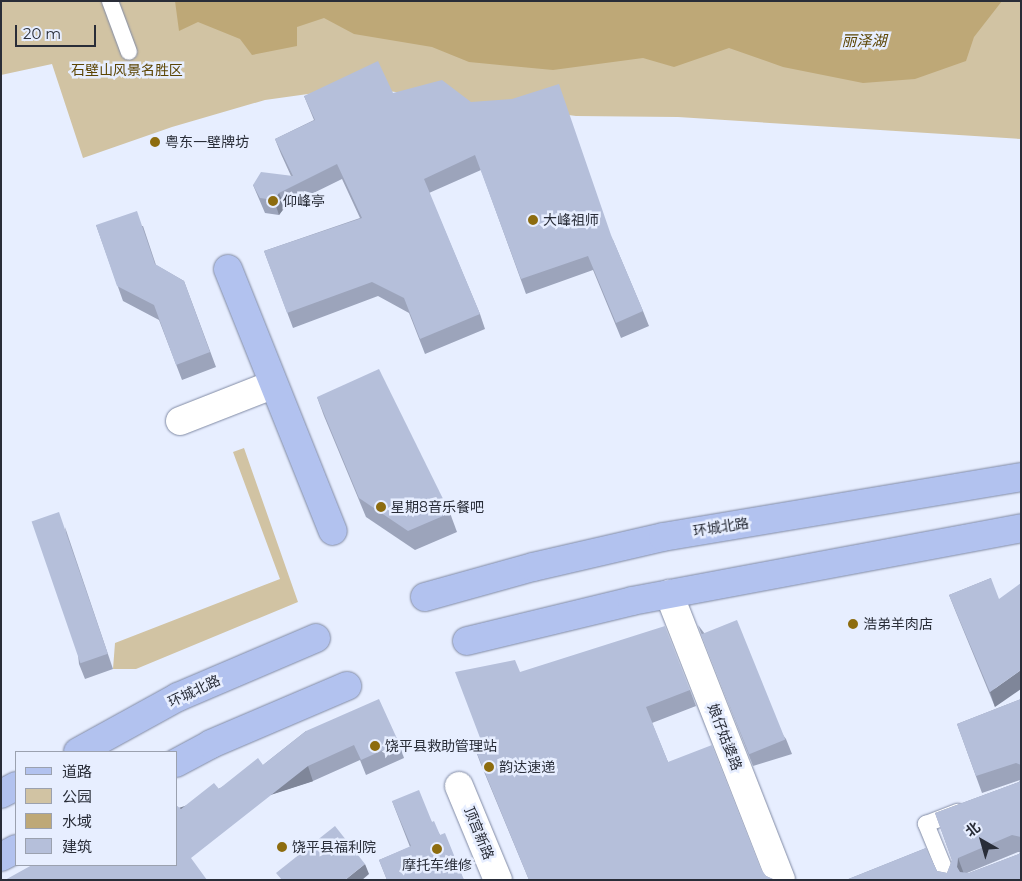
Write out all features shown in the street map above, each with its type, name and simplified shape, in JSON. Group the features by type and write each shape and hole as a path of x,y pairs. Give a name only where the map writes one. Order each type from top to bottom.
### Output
{"main road":[{"path":"228,269 272,385 332,531"},
{"name":"环城北路","path":"426,596 532,567 663,537 1021,477"},
{"path":"467,641 524,625 670,594 1021,528"},
{"name":"环城北路","path":"80,751 178,697 316,638"},
{"path":"178,762 211,744 346,686"},
{"path":"1,794 15,787"},
{"path":"1,857 15,850"}],"street":[{"path":"180,421 272,385"},
{"name":"娘仔姑婆路","path":"670,594 781,880"},
{"name":"顶宫新路","path":"460,786 498,880"}],"lane":[{"path":"110,1 129,52"},
{"path":"950,880 926,824 978,805"}],"green space":[{"name":"石壁山风景名胜区","path":"1,1 1021,1 1021,139 678,117 576,116 358,87 265,100 172,127 83,158 52,64 1,75"},
{"path":"244,448 298,602 136,669 113,669 115,643 280,579 233,452"}],"water":[{"name":"丽泽湖","path":"175,1 1002,1 974,37 966,61 915,79 863,83 783,67 729,48 674,67 643,58 553,70 469,62 432,47 354,34 324,18 297,27 297,46 252,55 240,39 198,22 179,31"}],"building":[{"name":"大峰祖师","path":"378,61 393,93 442,80 471,102 512,99 559,84 611,235 643,311 616,323 588,256 521,279 475,155 424,179 480,314 420,339 404,298 372,282 287,313 264,251 362,218 337,164 279,193 274,200 260,198 253,185 261,172 293,176 275,139 315,120 304,96"},
{"path":"137,211 155,264 184,281 210,352 176,365 154,305 117,286 96,225"},
{"path":"379,369 450,513 408,531 359,498 317,397"},
{"path":"59,512 108,654 80,663 32,521"},
{"path":"991,578 999,599 1021,583 1021,670 990,692 949,595"},
{"path":"737,620 785,740 749,754 701,635"},
{"path":"665,626 690,690 646,707 668,762 712,745 761,869 766,876 775,880 529,880 474,746 482,743 455,672 515,660 520,672"},
{"path":"379,699 399,743 361,760 354,745 308,766 191,858 207,880 5,880 30,866 178,866 178,807 181,809 214,783 219,789 258,758 263,765 306,731"},
{"path":"1021,699 1021,765 1016,763 976,776 957,724"},
{"path":"1021,779 1021,837 1012,835 958,858 957,867 960,872 969,873 1019,854 1021,850 1021,880 846,880 926,848 937,871 947,873 952,860 935,813 1019,782"},
{"path":"419,790 432,822 434,821 440,835 445,833 464,880 387,880 379,860 411,846 392,801"},
{"path":"335,826 365,864 345,880 282,880 276,873"}],"place":[{"name":"粤东一壁牌坊","path":"155,142"},
{"name":"仰峰亭","path":"273,201"},
{"name":"大峰祖师","path":"533,220"},
{"name":"星期8音乐餐吧","path":"381,507"},
{"name":"浩弟羊肉店","path":"853,624"},
{"name":"饶平县救助管理站","path":"375,746"},
{"name":"韵达速递","path":"489,767"},
{"name":"饶平县福利院","path":"282,847"},
{"name":"摩托车维修","path":"437,849"}]}
